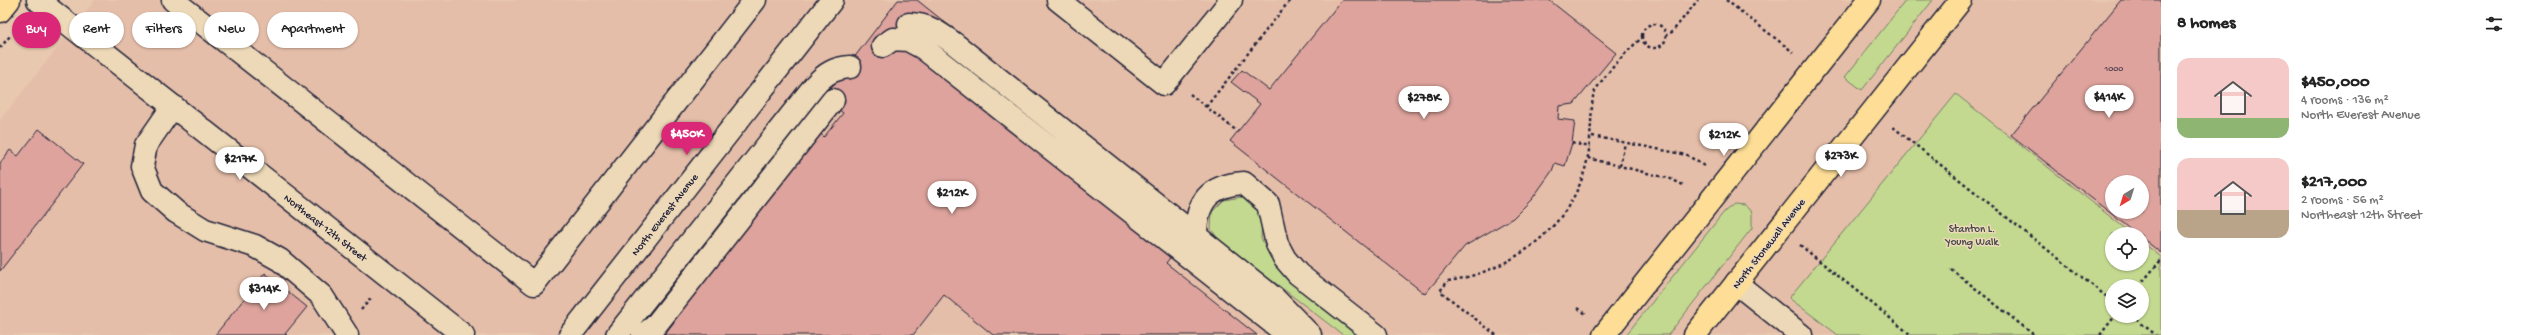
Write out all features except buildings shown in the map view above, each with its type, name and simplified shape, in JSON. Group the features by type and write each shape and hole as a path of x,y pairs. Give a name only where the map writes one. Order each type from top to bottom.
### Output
{"main road":[{"path":"0,11 9,0"},
{"path":"1604,335 1869,0"},
{"name":"North Stonewall Avenue","path":"1695,335 1961,0"}],"street":[{"name":"Northeast 12th Street","path":"38,0 463,335"},
{"path":"173,0 534,284 755,0"},
{"name":"North Everest Avenue","path":"570,335 832,0"},
{"path":"1058,0 1164,84 1231,0"},
{"path":"909,24 921,24 936,31 956,45 1274,298 1310,335"},
{"path":"883,46 893,39 908,40 923,48 1288,335"},
{"path":"618,335 815,85 825,74 838,68 850,67"},
{"path":"643,335 654,326 833,100"},
{"path":"173,106 146,144 142,166 152,191 176,212 205,230 232,240 255,246 280,260 322,296 347,335"},
{"path":"1196,236 1196,218 1202,203 1210,195 1228,184 1244,183 1268,204 1277,244 1285,259 1298,274 1376,335"},
{"path":"1736,283 1801,335"}],"path":[{"path":"1206,107 1290,0"},
{"path":"1665,36 1672,32 1698,0"},
{"path":"1726,0 1790,50"},
{"path":"1496,335 1440,291 1448,281 1469,278 1496,267 1521,254 1538,241 1570,205 1583,181 1588,158 1592,136 1594,93 1642,38 1643,30 1653,24 1661,27 1665,36 1663,44 1653,48 1646,45 1642,38"},
{"path":"1169,77 1238,132"},
{"path":"1890,125 2105,294"},
{"path":"1592,136 1687,155 1700,163"},
{"path":"1572,143 1590,147"},
{"path":"1620,166 1625,143"},
{"path":"1588,158 1671,179 1683,185"},
{"path":"1799,244 1911,335"},
{"path":"2145,279 2161,260"},
{"path":"1951,269 2034,335"},
{"path":"2100,335 2109,323"},
{"path":"2141,323 2156,335"}],"shaded area":[{"path":"95,0 2161,0 2161,335 0,335 0,120 57,48 61,48 61,43 69,33 69,48 124,48 124,12 86,12"}],"green space":[{"path":"1906,0 1933,0 1862,90 1845,77"},
{"name":"Stanton L. Young Walk","path":"1956,94 2105,213 2105,219 2113,219 2123,227 2105,227 2105,271 2149,271 2149,248 2161,257 2161,335 1838,335 1789,298"},
{"path":"1241,197 1253,201 1262,214 1261,238 1277,268 1361,335 1343,335 1218,239 1211,229 1212,212 1224,200"},
{"path":"1734,204 1744,205 1752,212 1752,228 1668,335 1626,335 1724,212"}]}
